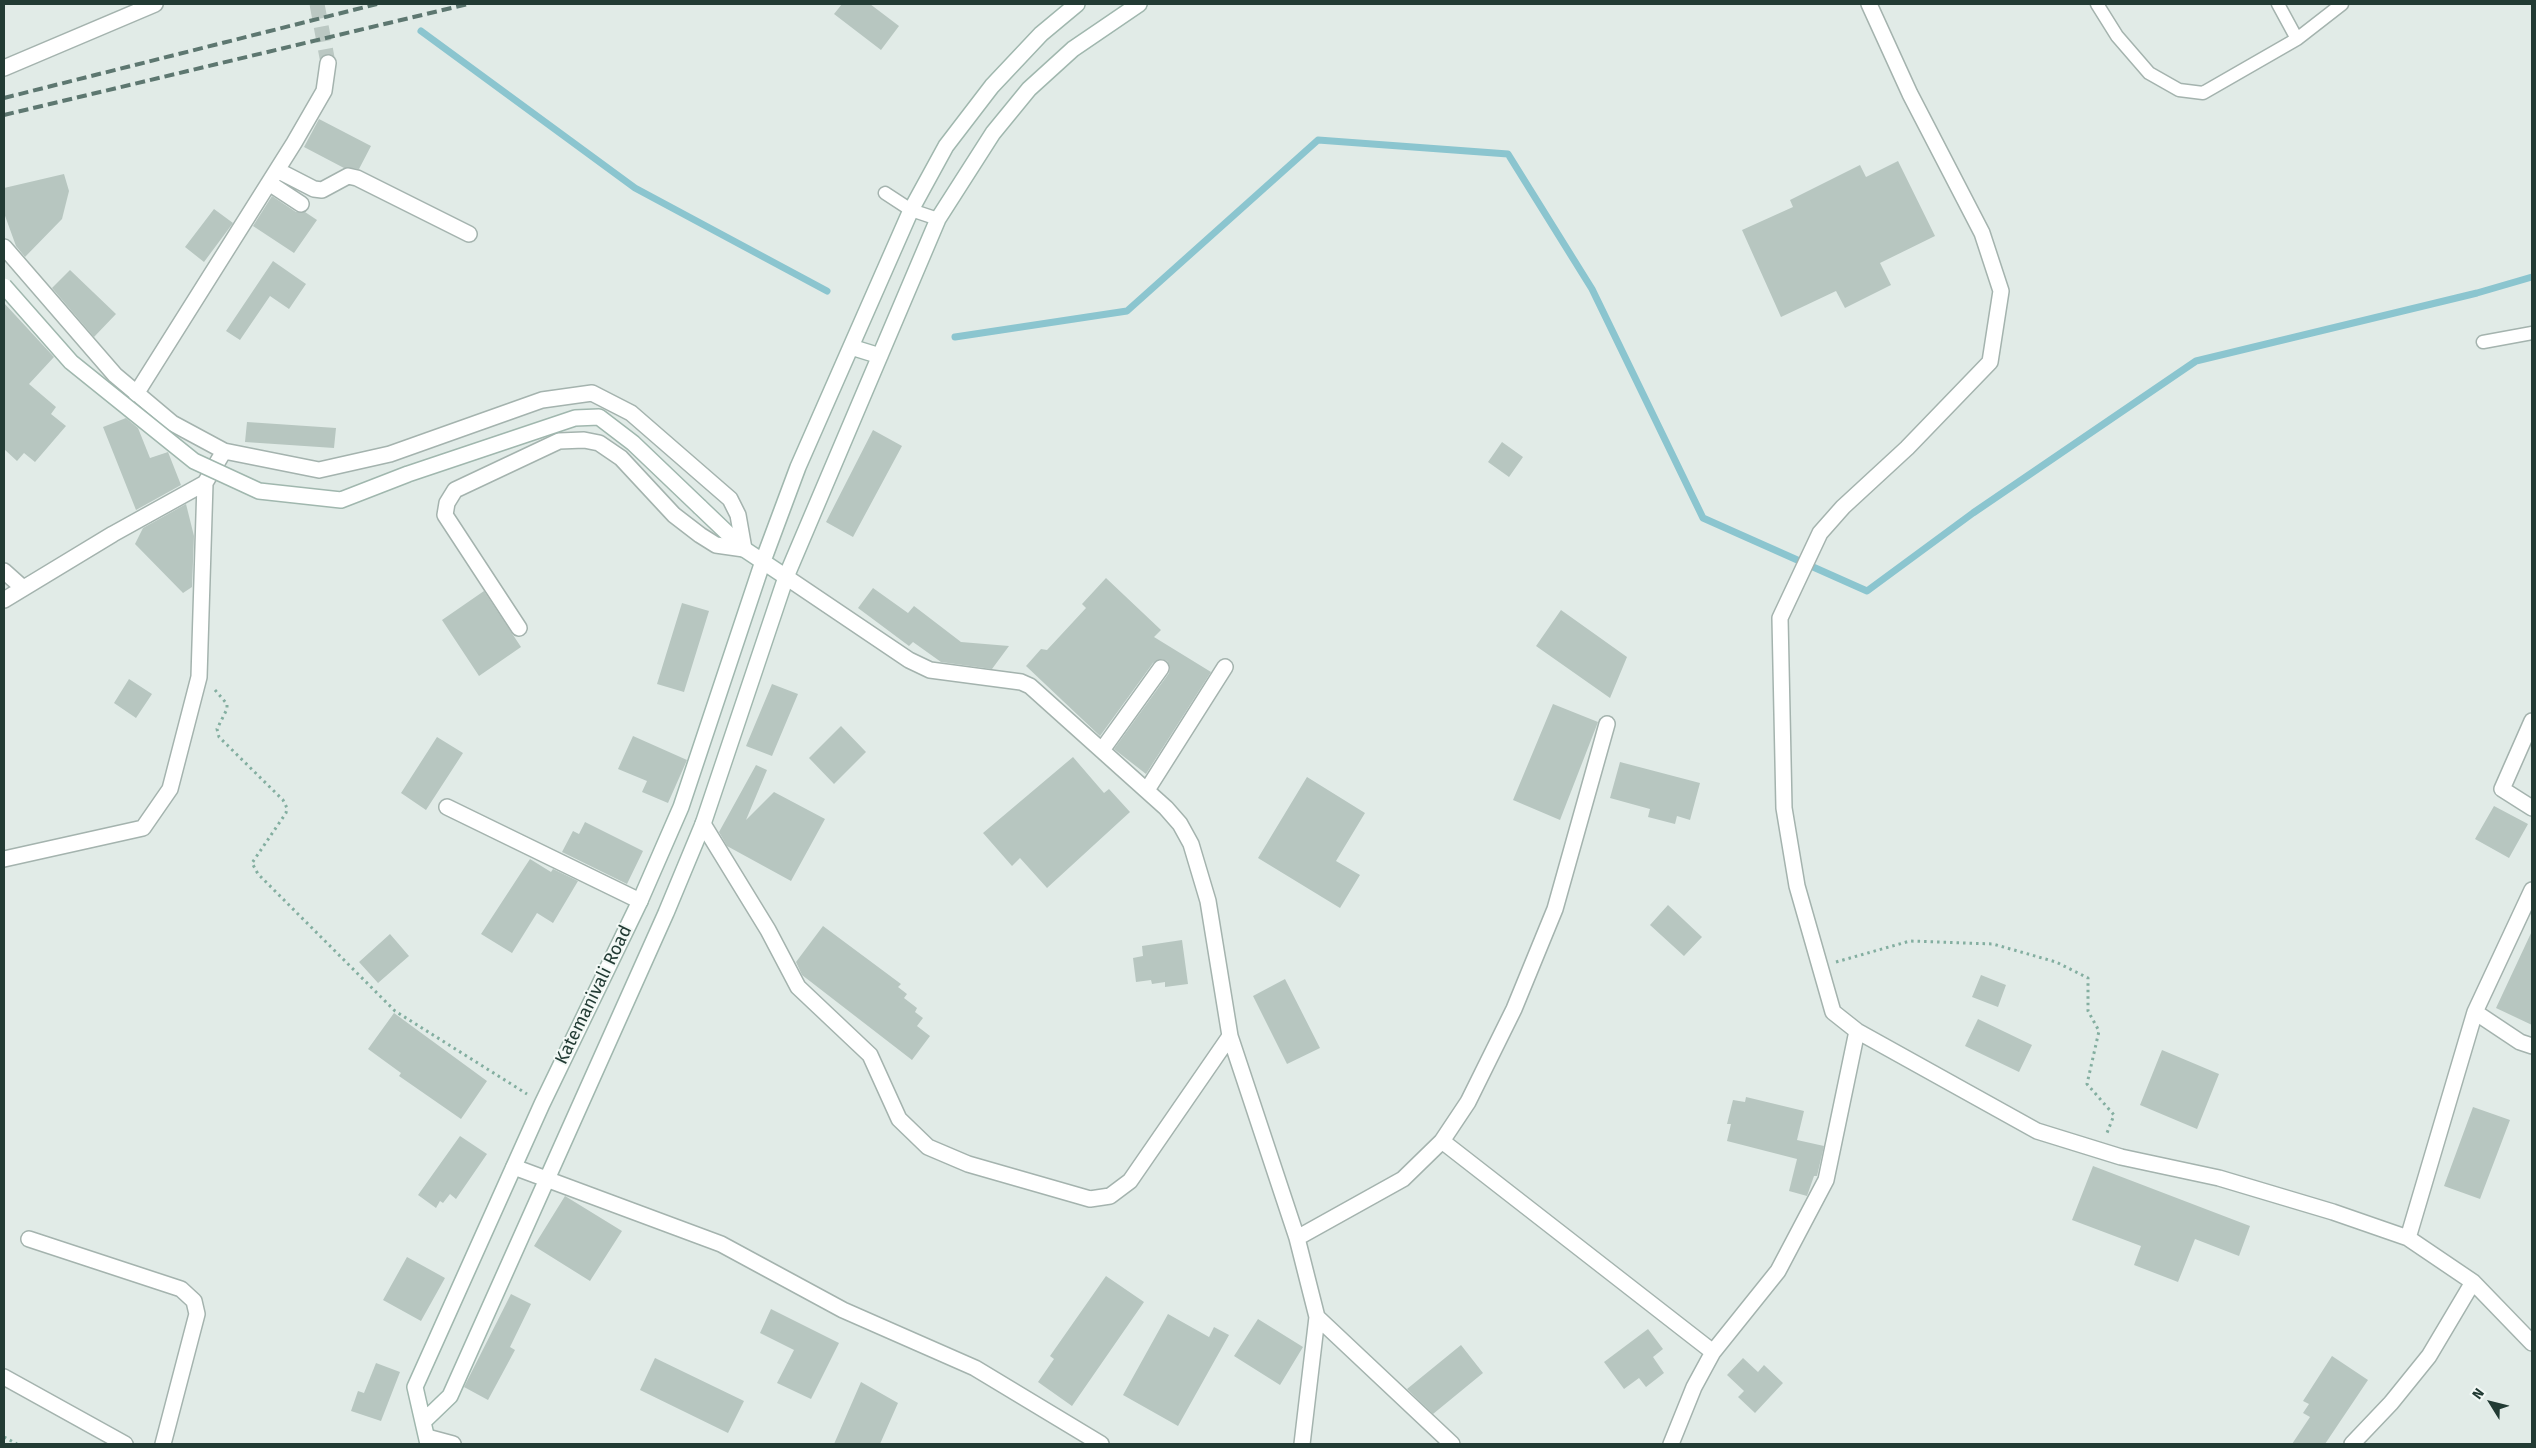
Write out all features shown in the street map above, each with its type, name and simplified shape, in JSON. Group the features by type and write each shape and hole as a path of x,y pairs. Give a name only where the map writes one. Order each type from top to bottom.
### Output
{"street":[{"path":"4,68 155,4"},
{"name":"Katemanivali Road","path":"428,1440 415,1388 542,1104 640,901 681,807 763,561 798,467 910,210 946,146 992,86 1041,34 1077,4"},
{"name":"Katemanivali Road","path":"424,1421 450,1396 650,948 703,824 786,577 938,219 993,133 1029,89 1073,49 1139,4"},
{"path":"1869,4 1910,94 1982,233 2001,291 1990,362 1906,448 1843,507 1820,533 1780,618 1784,808 1797,886 1833,1012 1857,1031 2037,1131 2121,1157 2219,1178 2333,1212 2408,1238 2473,1282 2532,1342"},
{"path":"136,394 324,92 328,63"},
{"path":"277,170 314,189 322,190 348,176 357,178 468,234"},
{"path":"269,183 301,204"},
{"path":"4,247 115,375 172,423 224,451 319,470 390,454 542,400 592,393 631,413 730,499 738,515 744,549"},
{"path":"4,286 72,362 179,449 194,461 259,491 341,500 408,474 575,418 598,417 634,443 744,549 909,660 930,670 1021,682 1030,686 1102,750 1170,813 1191,844 1208,901 1230,1036 1297,1238 1317,1317 1302,1444"},
{"path":"850,347 880,356"},
{"path":"519,628 446,515 447,502 455,490 559,442 584,440 599,443 621,458 674,515 689,527 716,545 744,549"},
{"path":"4,860 143,828 170,788 199,677 205,483 224,451"},
{"path":"4,600 113,534 205,483"},
{"path":"4,571 23,588"},
{"path":"1146,790 1225,667"},
{"path":"1102,750 1161,668"},
{"path":"2532,721 2502,789 2532,808"},
{"path":"1297,1238 1403,1179 1442,1140 1468,1102 1505,1026 1555,909 1607,724"},
{"path":"447,807 640,901"},
{"path":"703,824 768,930 798,987 870,1055 899,1118 928,1147 968,1164 1090,1199 1110,1196 1130,1181 1230,1036"},
{"path":"2408,1238 2474,1012 2532,890"},
{"path":"2474,1012 2520,1042 2532,1046"},
{"path":"1671,1444 1694,1387 1713,1352 1778,1271 1826,1180 1857,1031"},
{"path":"1442,1140 1713,1352"},
{"path":"514,1167 721,1244 843,1310 974,1368 1101,1444"},
{"path":"29,1238 181,1289 194,1301 197,1314 163,1444"},
{"path":"2352,1444 2391,1403 2428,1356 2473,1282"},
{"path":"1317,1317 1452,1444"},
{"path":"4,1377 125,1444"},
{"path":"428,1440 453,1444"}],"lane":[{"path":"2097,4 2117,36 2149,73 2179,90 2203,93 2297,39 2342,4"},
{"path":"2278,4 2297,39"},
{"path":"885,193 910,210 938,219"},
{"path":"2484,342 2532,333"}],"path":[{"path":"199,677 224,698 227,704 227,709 217,729 219,737 283,800 287,808 286,813 252,863 258,874 396,1011 542,1104"},
{"path":"1821,966 1910,941 1993,944 2056,962 2088,978 2088,1011 2099,1031 2087,1084 2114,1115 2101,1151"},
{"path":"4,1437 17,1444"}],"building":[{"path":"842,4 870,4 899,26 881,50 834,14"},
{"path":"319,119 371,146 359,169 344,168 304,147"},
{"path":"1898,161 1935,236 1880,263 1891,285 1845,308 1836,291 1781,317 1742,230 1793,207 1790,200 1860,165 1866,177"},
{"path":"64,174 69,191 62,219 25,257 16,246 4,213 4,188"},
{"path":"272,196 296,212 305,212 317,220 294,253 253,226"},
{"path":"214,209 233,223 204,262 185,247"},
{"path":"273,261 306,284 289,309 270,296 240,340 226,331"},
{"path":"70,270 116,314 94,337 52,288"},
{"path":"4,303 54,357 29,384 56,407 51,414 66,426 35,462 24,453 17,461 4,449"},
{"path":"126,418 138,428 150,458 168,452 181,485 136,510 103,427"},
{"path":"247,422 336,428 334,448 245,442"},
{"path":"873,430 902,446 853,537 826,522"},
{"path":"1502,442 1523,457 1509,477 1488,462"},
{"path":"186,504 194,536 192,587 183,593 135,544 143,528"},
{"path":"1106,578 1161,630 1154,637 1211,672 1146,774 1114,749 1169,673 1170,668 1167,661 1161,659 1153,663 1100,736 1026,666 1041,649 1047,650 1086,608 1082,604"},
{"path":"873,588 908,613 914,606 961,642 1009,646 992,669 941,662 913,642 909,646 858,608"},
{"path":"484,591 521,647 479,676 442,620"},
{"path":"682,603 709,611 684,692 657,684"},
{"path":"1561,610 1627,657 1610,698 1536,646"},
{"path":"129,679 152,694 136,718 114,703"},
{"path":"772,684 798,694 772,756 746,746"},
{"path":"1553,704 1598,722 1560,820 1513,800"},
{"path":"841,726 866,752 834,784 809,758"},
{"path":"633,736 687,760 668,803 642,792 647,781 618,769"},
{"path":"437,737 463,753 426,810 401,793"},
{"path":"1073,757 1104,793 1109,789 1130,812 1047,888 1020,858 1012,866 983,833"},
{"path":"1620,762 1700,783 1690,820 1677,816 1675,824 1648,817 1650,809 1610,798"},
{"path":"756,765 767,770 746,820 774,792 825,819 791,881 727,846 719,832"},
{"path":"1307,777 1365,813 1336,861 1360,875 1340,908 1258,858"},
{"path":"2494,806 2528,824 2509,858 2475,839"},
{"path":"585,822 643,851 627,884 562,852 573,831 579,834"},
{"path":"530,859 551,872 553,869 578,881 553,923 537,913 512,953 481,934"},
{"path":"1668,905 1702,937 1684,956 1650,925"},
{"path":"823,926 901,984 898,987 907,994 904,998 917,1008 915,1012 923,1018 917,1026 930,1036 912,1060 802,975 796,962"},
{"path":"2532,931 2532,1025 2496,1008"},
{"path":"390,934 409,956 378,983 359,962"},
{"path":"1182,940 1188,984 1165,987 1165,982 1152,984 1151,980 1136,982 1133,958 1143,956 1142,946"},
{"path":"1981,975 2006,985 1998,1007 1972,997"},
{"path":"1285,979 1320,1048 1287,1064 1253,996"},
{"path":"394,1013 487,1081 461,1119 399,1076 401,1073 368,1049"},
{"path":"1978,1019 2032,1045 2019,1072 1965,1046"},
{"path":"2162,1050 2219,1074 2197,1129 2140,1105"},
{"path":"1746,1097 1804,1111 1797,1140 1824,1146 1817,1176 1814,1176 1807,1196 1789,1191 1797,1159 1727,1141 1731,1124 1727,1124 1733,1100 1745,1102"},
{"path":"2473,1107 2510,1120 2480,1199 2444,1186"},
{"path":"460,1136 487,1154 456,1199 450,1194 443,1203 440,1201 436,1208 418,1195"},
{"path":"2093,1166 2250,1226 2239,1256 2195,1239 2178,1282 2134,1265 2141,1246 2072,1220"},
{"path":"565,1196 622,1231 590,1281 534,1246"},
{"path":"407,1257 445,1278 421,1321 383,1300"},
{"path":"1106,1276 1144,1302 1072,1406 1038,1382 1054,1359 1050,1356"},
{"path":"511,1294 531,1304 510,1347 515,1350 488,1400 464,1387"},
{"path":"771,1309 839,1343 811,1399 777,1383 794,1350 760,1333"},
{"path":"1168,1314 1209,1337 1214,1327 1229,1335 1178,1426 1123,1395"},
{"path":"1258,1319 1303,1347 1280,1385 1234,1356"},
{"path":"1648,1329 1663,1349 1653,1357 1664,1373 1646,1387 1639,1378 1624,1389 1604,1362"},
{"path":"1461,1345 1483,1373 1433,1414 1407,1389"},
{"path":"2332,1356 2368,1380 2325,1444 2292,1444 2310,1417 2303,1413 2309,1404 2303,1401"},
{"path":"655,1358 744,1401 728,1433 640,1390"},
{"path":"1743,1358 1758,1372 1764,1365 1783,1383 1755,1413 1738,1397 1744,1391 1727,1375"},
{"path":"376,1363 400,1372 381,1421 351,1411 358,1391 364,1393"},
{"path":"861,1382 898,1403 880,1444 834,1444"}],"waterway":[{"path":"421,31 635,188 827,291"},
{"path":"955,337 1127,311 1318,140 1508,154 1592,289 1703,518 1867,591 1973,513 2196,361 2477,293 2532,277"}],"tunnel":[{"path":"317,4 328,63"}],"railway":[{"path":"4,98 377,4"},
{"path":"4,115 468,4"}]}
